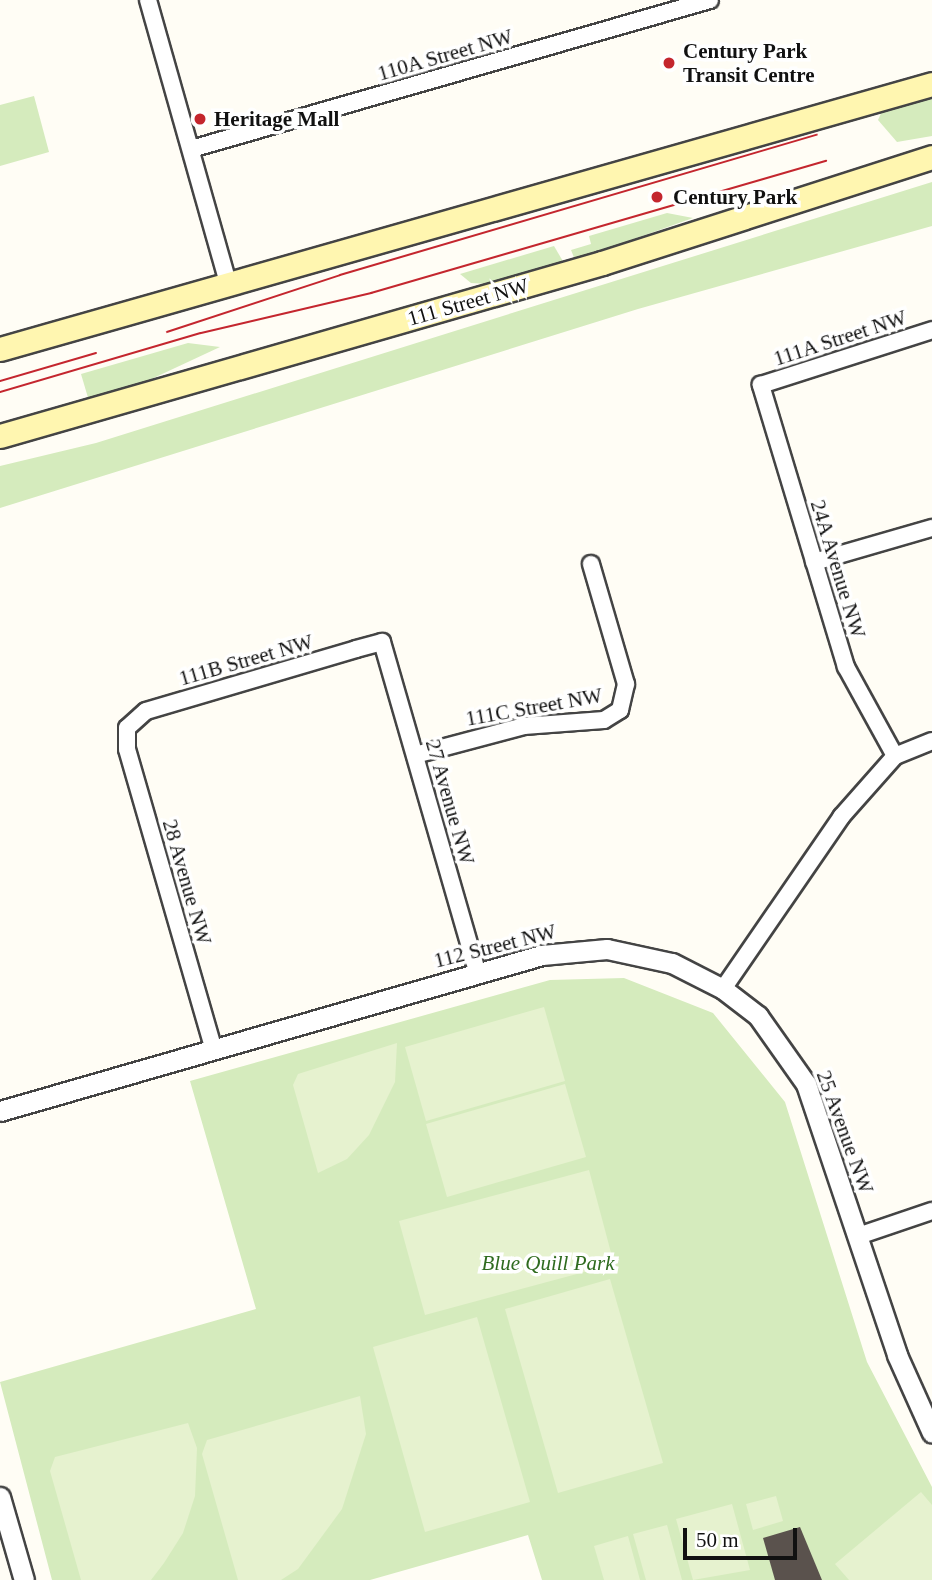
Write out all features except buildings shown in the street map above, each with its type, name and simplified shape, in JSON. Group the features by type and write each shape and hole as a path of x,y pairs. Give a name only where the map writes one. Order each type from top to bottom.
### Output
{"main road":[{"path":"0,349 932,84"},
{"name":"111 Street NW","path":"0,436 602,263 932,157"}],"street":[{"path":"148,0 229,286"},
{"name":"110A Street NW","path":"191,149 710,0"},
{"name":"111A Street NW","path":"761,385 932,330"},
{"name":"24A Avenue NW","path":"761,385 846,667 895,756"},
{"path":"814,562 932,528"},
{"name":"111C Street NW","path":"415,755 524,726 604,720 620,710 626,684 591,564"},
{"name":"111B Street NW","path":"127,728 146,711 382,642"},
{"name":"27 Avenue NW","path":"382,642 477,972"},
{"name":"28 Avenue NW","path":"127,728 127,749 213,1047"},
{"path":"723,989 841,817 895,756 932,741"},
{"name":"112 Street NW","path":"0,1111 213,1047 542,954 607,950 672,963 723,989"},
{"name":"25 Avenue NW","path":"723,989 771,1032 806,1084 897,1355 932,1433"},
{"path":"858,1236 932,1212"},
{"path":"0,1497 24,1580"}],"green space":[{"path":"34,96 49,152 0,166 0,105"},
{"path":"932,96 932,136 897,142 878,120 883,109"},
{"path":"932,182 932,226 638,309 0,508 0,466 96,443"},
{"path":"667,213 693,218 575,260 571,250 591,244 589,236"},
{"path":"554,246 564,263 489,284 471,283 460,274"},
{"path":"188,343 220,347 130,389 89,401 81,374"},
{"name":"Blue Quill Park","path":"624,978 713,1013 785,1102 867,1362 932,1487 932,1580 542,1580 528,1535 370,1580 52,1580 0,1382 256,1309 190,1081 550,980"},
{"path":"544,1007 565,1081 426,1121 405,1047"},
{"path":"397,1043 395,1082 369,1135 347,1159 318,1173 293,1085 298,1074"},
{"path":"565,1084 586,1157 447,1197 426,1124"},
{"path":"589,1170 614,1264 425,1315 399,1221"},
{"path":"610,1279 663,1463 558,1493 505,1309"},
{"path":"477,1317 530,1502 425,1532 373,1347"},
{"path":"360,1396 366,1434 342,1509 298,1569 281,1580 238,1580 202,1454 207,1440"},
{"path":"188,1423 197,1448 195,1496 183,1533 164,1563 151,1580 81,1580 50,1471 55,1457"},
{"path":"921,1492 932,1505 932,1580 849,1580 835,1564"},
{"path":"776,1496 783,1521 753,1530 746,1504"},
{"path":"732,1504 750,1570 693,1580 676,1519"},
{"path":"667,1525 682,1580 646,1580 633,1534"},
{"path":"628,1536 640,1580 604,1580 594,1546"}],"tram line":[{"path":"167,332 340,275 817,135"},
{"path":"0,392 201,333 371,293 826,161"},
{"path":"0,381 96,353"}],"place":[{"name":"Century Park Transit Centre","path":"669,63"},
{"name":"Heritage Mall","path":"200,119"},
{"name":"Century Park","path":"657,197"}]}
